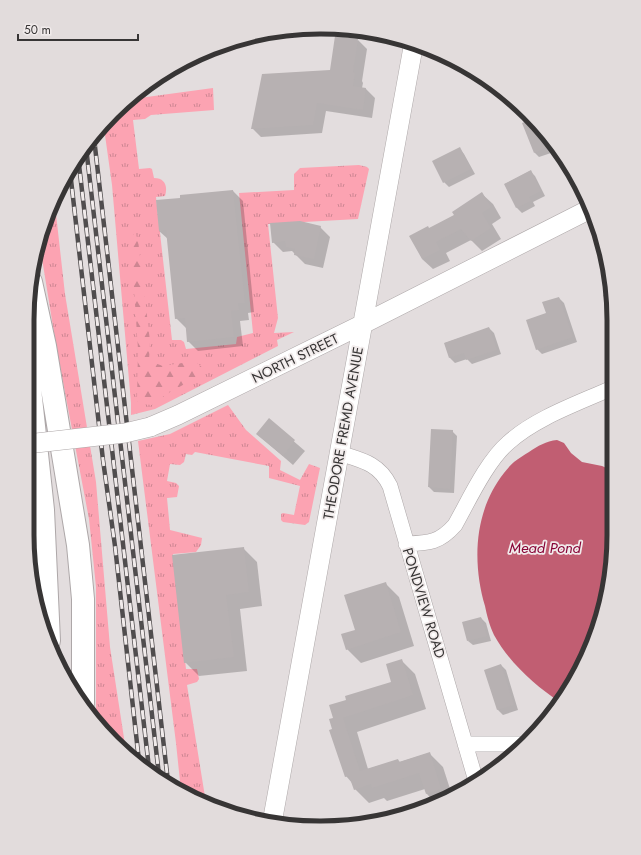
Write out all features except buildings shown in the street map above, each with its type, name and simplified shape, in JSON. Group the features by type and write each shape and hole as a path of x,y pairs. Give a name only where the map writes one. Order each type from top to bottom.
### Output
{"highway":[{"path":"35,301 45,346 78,546 83,599 83,695"},
{"path":"34,421 43,510 49,628"}],"street":[{"name":"THEODORE FREMD AVENUE","path":"273,817 413,49"},
{"name":"NORTH STREET","path":"34,443 125,433 150,427 173,418 585,211"},
{"path":"406,544 423,544 435,541 446,534 455,525 495,457 507,443 521,432 540,421 607,390"},
{"name":"PONDVIEW ROAD","path":"339,453 366,462 377,468 386,477 390,486 475,776"},
{"path":"465,744 515,744"}],"green space":[{"path":"213,88 214,110 151,115 145,119 133,120 139,169 152,169 154,178 161,179 166,186 165,196 156,197 172,340 181,340 184,342 186,349 236,344 237,337 253,333 239,193 294,190 294,174 300,168 359,165 369,169 358,219 268,224 278,318 274,333 294,332 277,340 278,346 155,409 131,415 112,185 105,132 140,98"},
{"path":"56,212 65,294 96,482 110,647 125,743 96,712 96,587 89,519 56,345 42,257 49,228"},
{"path":"135,233 138,240 150,341 149,361 163,366 195,361 207,372 171,391 152,405 142,404 137,401 138,349 131,244 132,236"},
{"path":"228,405 246,430 281,461 280,470 300,480 309,464 320,468 309,522 305,525 283,522 281,520 281,514 283,513 294,515 300,486 269,478 269,466 195,452 192,455 186,454 184,462 180,465 170,464 167,481 176,483 179,486 177,497 167,498 170,530 202,538 201,545 196,552 173,554 186,669 197,669 199,679 197,682 187,685 205,796 180,785 138,441 170,434"}],"water":[{"name":"Mead Pond","path":"557,440 564,443 571,453 582,462 607,468 607,534 605,572 597,609 585,644 569,678 556,699 541,688 515,664 494,635 481,589 477,555 481,520 494,488 504,473 514,462 536,448"}],"railway":[{"path":"95,144 167,777"},
{"path":"87,154 159,771"},
{"path":"79,166 149,764"},
{"path":"71,179 138,755"}]}
